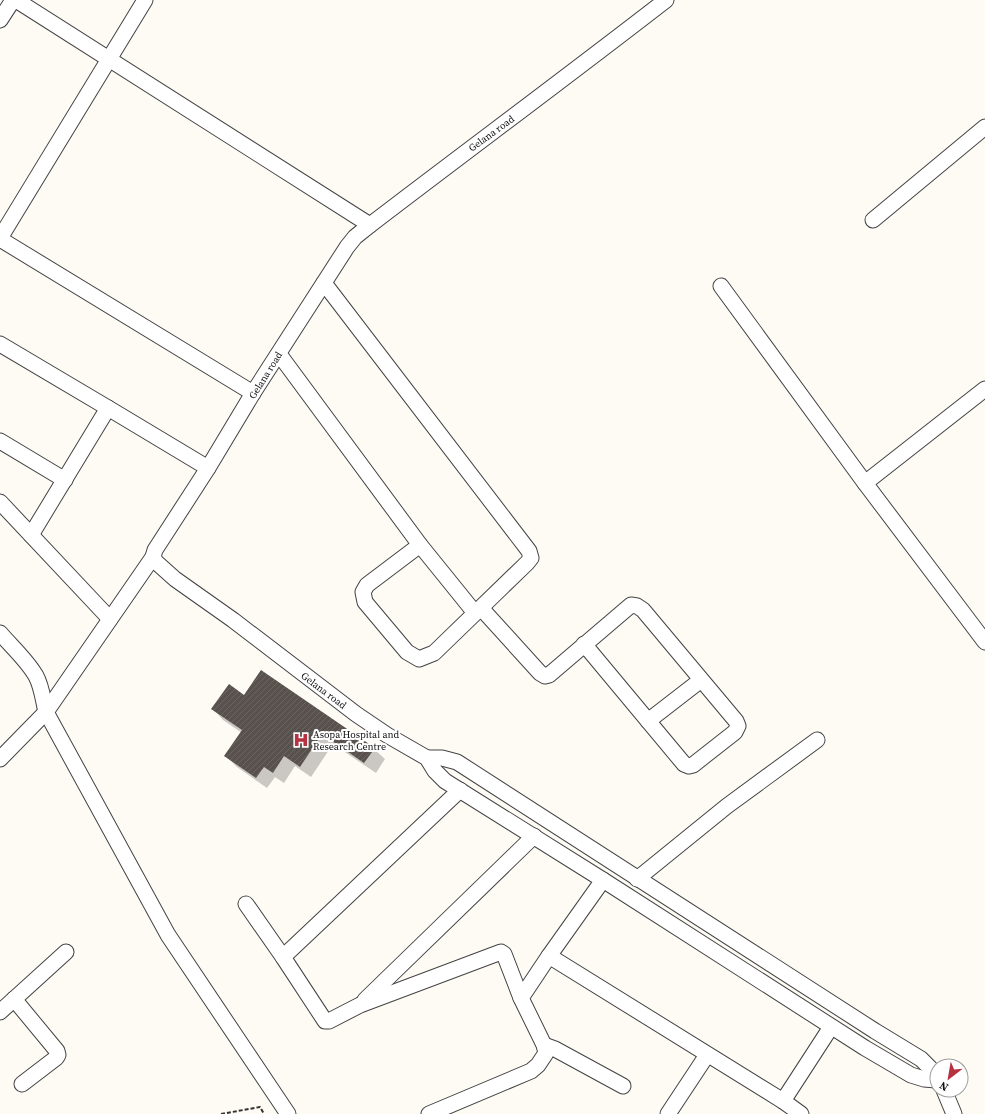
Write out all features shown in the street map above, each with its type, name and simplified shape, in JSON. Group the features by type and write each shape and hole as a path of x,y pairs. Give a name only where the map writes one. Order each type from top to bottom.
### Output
{"street":[{"path":"0,20 13,0"},
{"path":"16,0 370,225"},
{"path":"145,0 0,238 253,394"},
{"name":"Gelana road","path":"427,758 387,735 356,714 233,620 175,579 156,562 153,557 155,550 208,468 278,354 347,247 355,238 370,225 666,0"},
{"path":"873,220 985,127"},
{"path":"324,283 529,551 530,558 527,563 434,653 419,659 407,652 365,602 362,592 367,585 420,545"},
{"path":"721,286 865,483 985,642"},
{"path":"0,344 208,468"},
{"path":"278,354 420,545 478,611 540,673 545,676 549,676 584,644 631,605 637,606 643,610 736,721 738,726 735,732 693,765 689,766 684,764 584,644"},
{"path":"865,483 985,389"},
{"path":"30,535 108,408"},
{"path":"0,441 65,480"},
{"path":"0,502 110,619"},
{"path":"0,759 46,712 153,557"},
{"path":"0,633 30,667 36,677 41,689 46,712 168,935 288,1114"},
{"path":"648,721 701,680"},
{"path":"637,879 727,806 817,740"},
{"path":"427,758 435,771 445,781 534,836 831,1027 911,1075 929,1081"},
{"path":"427,758 442,758 457,762 637,879 921,1059 929,1067"},
{"path":"284,957 460,790"},
{"path":"360,1005 534,836"},
{"path":"521,998 603,880"},
{"path":"246,904 284,957 325,1021 329,1021 360,1005 501,952 504,954 521,998 544,1045 546,1053 538,1065 531,1071 429,1114"},
{"path":"0,1012 66,952"},
{"path":"550,956 783,1101 801,1114"},
{"path":"14,999 58,1055 22,1084"},
{"path":"783,1101 831,1027"},
{"path":"865,1048 875,1031"},
{"path":"544,1045 562,1052 623,1086"},
{"path":"668,1114 707,1055"},
{"path":"946,1098 954,1114"}],"path":[{"path":"221,1114 260,1107 264,1114"}],"building":[{"path":"261,670 375,748 364,763 322,734 300,767 284,756 273,773 264,767 256,778 224,756 242,730 211,709 229,684 244,695"}],"place":[{"name":"Asopa Hospital and Research Centre","path":"301,740"}]}
